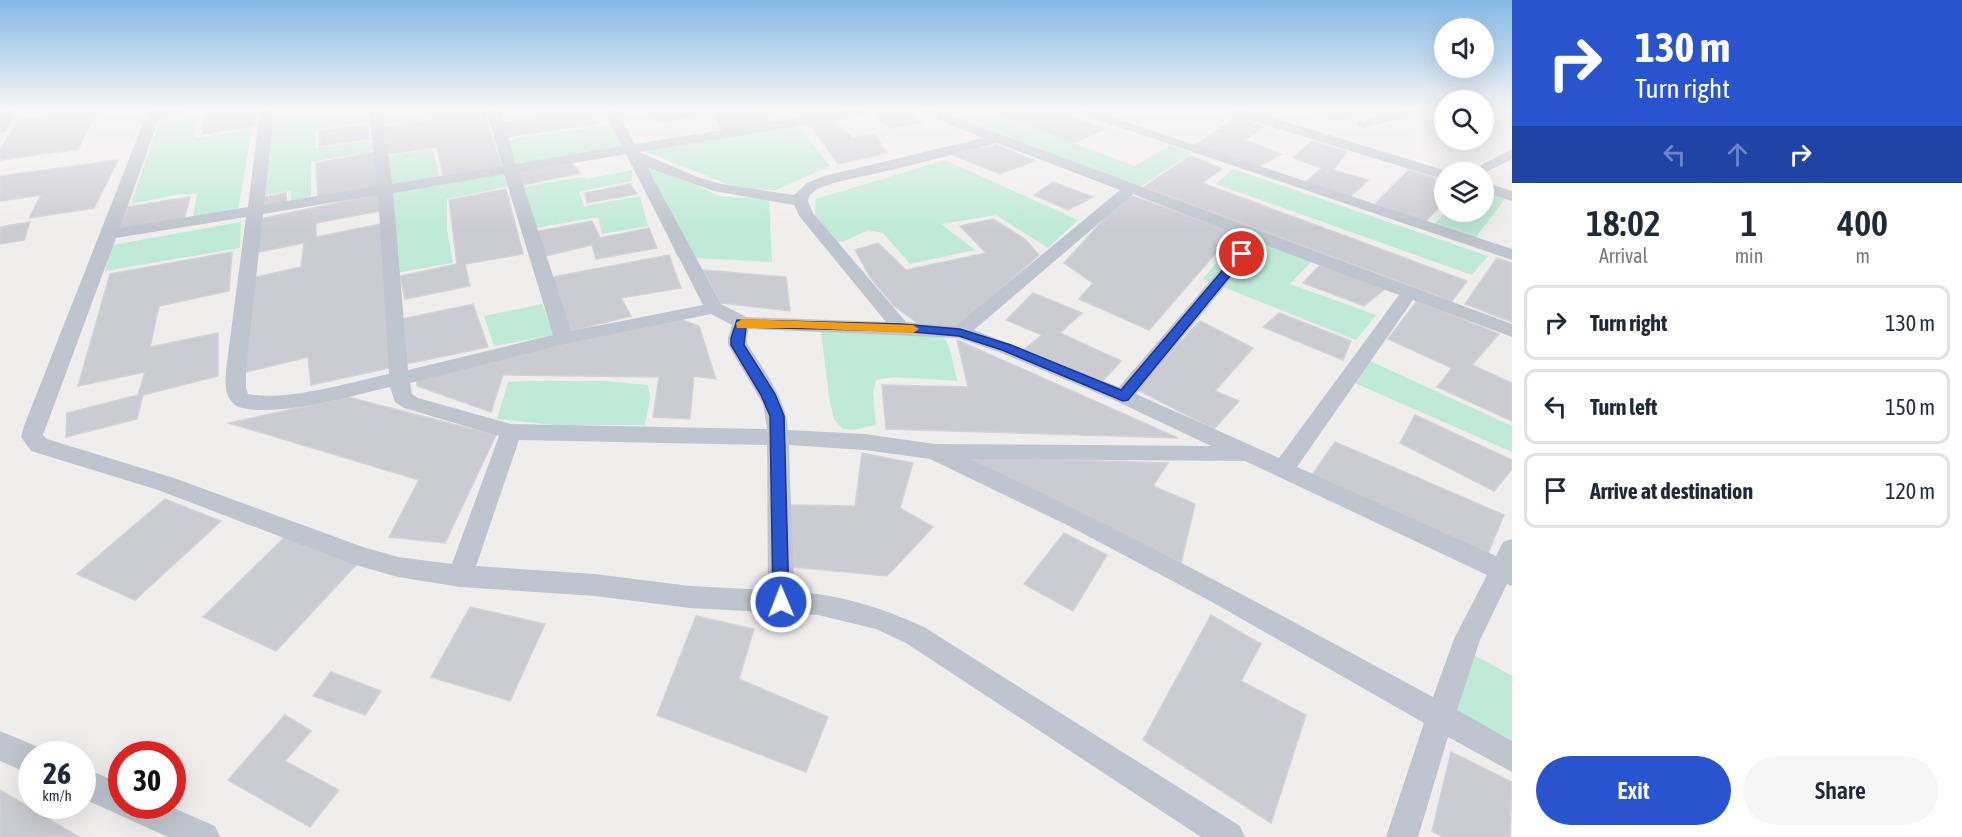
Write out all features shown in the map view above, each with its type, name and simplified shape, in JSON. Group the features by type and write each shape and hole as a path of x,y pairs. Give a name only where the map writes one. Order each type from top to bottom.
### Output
{"street":[{"path":"141,150 112,234 35,426 32,437 34,442 166,484 361,557 398,567 460,576 595,585 701,598 818,604 880,619 915,634 1229,837"},
{"path":"262,150 236,370 236,393 247,403 270,405 399,378 564,338 714,308"},
{"path":"380,150 400,393 411,403 511,432 778,437 866,442 934,452 1249,454"},
{"path":"504,150 564,338"},
{"path":"629,150 714,308 742,323 901,327 960,332 1006,348 1123,396 1283,470 1508,565 1482,605 1467,639 1420,775 1402,837"},
{"path":"112,234 646,150"},
{"path":"901,327 833,249 806,214 800,201 802,194 812,186 829,179 954,150"},
{"path":"1026,150 1512,331"},
{"path":"1196,150 1512,255"},
{"path":"1362,150 1434,172"},
{"path":"630,153 692,180 719,188 800,201"},
{"path":"1494,162 1512,153"},
{"path":"960,332 1131,188"},
{"path":"1494,190 1512,196"},
{"path":"1123,396 1257,236"},
{"path":"1283,470 1409,294"},
{"path":"742,323 737,338 738,345 773,404 777,416 781,602"},
{"path":"460,576 511,432"},
{"path":"934,452 1077,519 1210,588 1512,757"},
{"path":"0,746 18,754"},
{"path":"164,819 204,837"}],"green space":[{"path":"150,150 248,150 237,216 193,218 197,194 181,194 131,204"},
{"path":"260,150 373,150 311,162 311,204 291,208 291,191 255,196"},
{"path":"428,150 434,153 440,180 387,189 385,156"},
{"path":"504,150 612,150 509,167"},
{"path":"817,150 830,166 776,190 740,189 644,151"},
{"path":"1032,150 1092,150 1135,166 1162,150 1184,150 1192,153 1137,189"},
{"path":"636,158 722,197 769,198 772,262 677,257"},
{"path":"945,160 1078,220 1048,248 996,215 941,224 975,250 910,264 883,233 868,230 837,242 815,216 816,199"},
{"path":"1233,169 1488,256 1472,275 1216,184"},
{"path":"632,170 632,181 579,192 584,206 640,196 648,226 602,234 598,217 529,229 518,188 582,177 588,179"},
{"path":"502,171 507,187 447,199 447,229 453,263 395,273 387,192"},
{"path":"1494,193 1506,197 1494,213"},
{"path":"241,222 240,248 105,271 112,245"},
{"path":"1436,222 1487,222 1474,240 1431,227"},
{"path":"1240,234 1311,262 1290,284 1376,315 1356,340 1203,279"},
{"path":"542,304 554,335 494,346 484,316"},
{"path":"821,331 943,337 949,347 958,381 894,377 876,380 873,393 876,425 853,430 843,429 834,419 829,397"},
{"path":"1368,360 1512,426 1512,452 1350,381"},
{"path":"603,381 648,385 650,398 645,425 554,425 497,419 508,382"},
{"path":"1465,650 1512,676 1512,744 1447,710"}],"building":[{"path":"0,150 70,150 0,160"},
{"path":"382,150 416,150 383,155"},
{"path":"438,150 496,150 502,169 444,179"},
{"path":"828,150 885,150 887,153 838,164"},
{"path":"971,150 1009,150 1035,161 1000,174 951,154"},
{"path":"1208,150 1271,150 1281,154 1256,168"},
{"path":"1302,150 1341,150 1347,152 1333,170 1368,180 1349,198 1304,183 1322,168 1293,158"},
{"path":"376,152 378,190 318,198 316,163"},
{"path":"1190,156 1222,169 1202,183 1467,281 1452,301 1144,187"},
{"path":"118,160 94,208 29,218 41,195 0,201 0,176"},
{"path":"570,161 580,173 518,186 512,172"},
{"path":"1409,170 1434,178 1434,213 1425,222 1375,204"},
{"path":"1053,182 1093,197 1068,210 1034,195"},
{"path":"630,184 637,194 587,203 585,193"},
{"path":"506,189 523,254 465,264 470,286 405,299 400,276 457,264 449,200"},
{"path":"286,193 287,205 260,210 259,198"},
{"path":"380,194 380,211 316,223 316,237 381,224 394,367 311,385 308,357 243,373 252,278 301,267 304,243 254,253 260,219"},
{"path":"1127,194 1234,232 1149,330 1079,299 1093,283 1064,263"},
{"path":"190,197 184,219 119,231 128,207"},
{"path":"993,219 1025,239 1039,255 956,329 916,322 894,306 870,277 855,250 878,243 906,270 986,253 960,226"},
{"path":"592,221 600,238 649,228 657,248 596,259 592,245 541,257 534,232"},
{"path":"30,222 24,240 0,244 0,227"},
{"path":"232,252 229,291 159,306 150,347 218,333 218,376 143,395 137,419 66,437 67,413 138,395 145,372 78,386 110,274"},
{"path":"669,255 681,288 621,298 631,316 568,332 552,277"},
{"path":"1497,258 1512,263 1512,322 1465,304"},
{"path":"1320,265 1386,288 1364,306 1303,283"},
{"path":"703,270 786,277 790,311 721,303"},
{"path":"1033,293 1082,313 1060,333 1121,361 1099,385 1023,350 1042,335 1006,320"},
{"path":"1417,301 1499,334 1472,365 1512,383 1512,421 1437,387 1452,368 1388,339"},
{"path":"473,304 488,347 406,364 402,319"},
{"path":"1279,313 1351,341 1343,360 1263,327"},
{"path":"674,317 699,326 716,379 694,376 690,419 653,417 659,377 503,375 491,412 417,386 416,377"},
{"path":"1200,321 1253,348 1215,391 1239,401 1214,429 1136,389"},
{"path":"957,340 1178,438 886,429 882,385 968,387"},
{"path":"348,397 496,435 445,543 389,537 419,480 229,423"},
{"path":"1415,415 1512,460 1512,469 1494,491 1400,443"},
{"path":"1335,442 1504,515 1488,553 1310,478"},
{"path":"862,453 913,463 900,508 933,527 887,576 784,566 786,505 855,506"},
{"path":"963,457 1168,463 1153,486 1195,504 1181,563"},
{"path":"165,499 221,521 135,600 77,574"},
{"path":"1064,533 1107,555 1073,611 1024,584"},
{"path":"288,534 358,563 276,651 203,617"},
{"path":"470,607 545,624 510,701 431,677"},
{"path":"1211,615 1261,644 1241,681 1306,715 1271,823 1143,740"},
{"path":"696,616 754,629 739,679 828,717 806,772 657,715"},
{"path":"331,672 381,691 365,715 313,696"},
{"path":"285,715 311,731 285,761 339,790 310,827 228,780"},
{"path":"1451,752 1512,782 1510,837 1443,837 1432,831"},
{"path":"0,790 18,801 18,819 49,819 79,837 0,837"}],"slow traffic":[{"path":"741,325 742,323 799,324 913,329"}],"route":[{"path":"781,602 777,416 768,394 741,354 737,338 742,323 901,327 960,332 986,340 1123,396 1242,254"}]}
